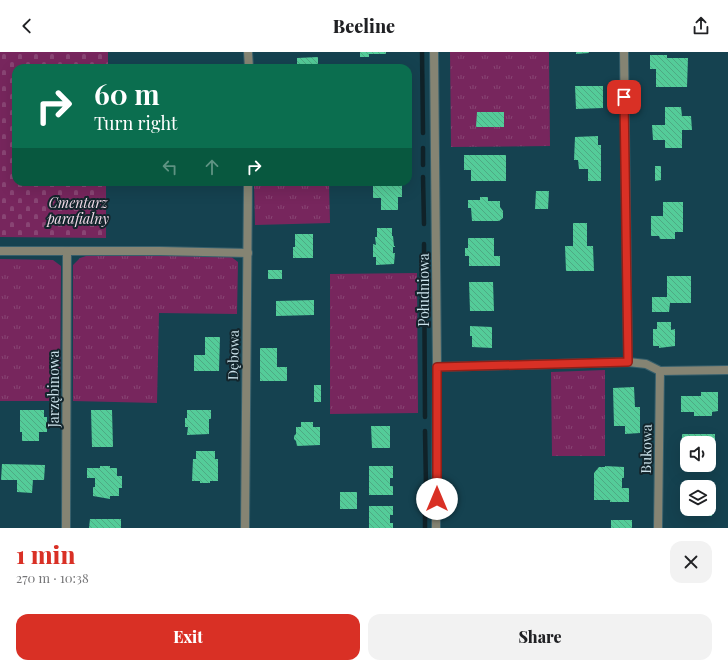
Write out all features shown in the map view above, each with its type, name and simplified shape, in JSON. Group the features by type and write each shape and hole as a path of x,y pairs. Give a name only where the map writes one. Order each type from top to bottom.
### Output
{"street":[{"path":"248,52 248,64"},
{"name":"Południowa","path":"434,52 437,367 436,528"},
{"path":"624,52 628,362"},
{"name":"Dębowa","path":"245,528 248,186"},
{"path":"0,251 160,251 248,253"},
{"name":"Jarzębinowa","path":"66,528 67,251"},
{"path":"437,367 628,362 646,364 660,371 728,370"},
{"name":"Bukowa","path":"658,528 660,371"}],"green space":[{"name":"Cmentarz parafialny","path":"0,52 108,52 108,64 12,64 12,186 106,186 106,238 0,237"},
{"path":"450,52 549,52 550,146 451,147"},
{"path":"254,186 329,186 330,223 255,225"},
{"path":"86,256 230,256 238,262 237,314 159,313 157,403 73,401 73,265 80,258"},
{"path":"0,259 53,260 61,266 60,401 0,401"},
{"path":"417,273 418,413 330,414 330,274"},
{"path":"605,370 605,456 552,456 551,372"}],"building":[{"path":"360,52 386,52 386,54 369,54 369,57 360,57"},
{"path":"576,52 589,52 589,53 576,54"},
{"path":"650,55 667,55 667,58 688,58 687,87 656,87 656,69 650,69"},
{"path":"318,57 318,64 297,64 297,58"},
{"path":"575,86 603,86 603,108 576,109"},
{"path":"665,107 681,107 682,116 691,116 692,130 682,130 682,148 665,148 665,140 653,140 652,125 665,125"},
{"path":"477,112 504,112 504,127 476,127"},
{"path":"598,136 598,145 601,145 601,181 588,181 588,169 579,169 578,160 574,160 575,137"},
{"path":"464,155 506,155 506,181 471,181 471,170 464,170"},
{"path":"655,166 661,166 661,180 655,181"},
{"path":"373,186 402,186 402,197 398,197 398,210 381,210 381,198 373,198"},
{"path":"536,191 549,191 548,209 535,209"},
{"path":"480,197 488,197 488,201 500,201 500,207 503,211 503,218 499,221 472,221 471,208 468,208 468,200 480,200"},
{"path":"663,202 683,202 683,232 675,232 675,239 660,239 659,236 651,236 651,216 663,216"},
{"path":"573,223 587,223 587,246 593,246 594,271 566,271 565,246 573,246"},
{"path":"377,228 392,228 392,236 395,246 393,247 393,253 395,253 394,264 376,265 376,257 373,257 373,244 376,245 375,237 377,237"},
{"path":"295,234 313,234 313,258 293,258"},
{"path":"468,238 494,238 494,256 500,256 500,266 469,266 469,256 465,256 465,248 468,248"},
{"path":"268,270 282,270 282,279 268,279"},
{"path":"667,276 691,276 691,303 670,303 669,312 652,312 652,297 667,297"},
{"path":"469,282 493,282 494,311 470,311"},
{"path":"314,300 314,315 276,316 276,301"},
{"path":"657,322 671,322 671,330 675,329 675,346 659,348 659,346 653,346 653,329 657,329"},
{"path":"470,326 492,327 492,348 472,347"},
{"path":"205,337 220,337 219,371 194,371 194,355 205,355"},
{"path":"260,348 277,348 277,367 287,367 287,381 260,381"},
{"path":"314,385 321,385 321,402 314,402"},
{"path":"634,387 635,407 640,407 640,433 625,434 625,426 614,426 613,388"},
{"path":"701,392 718,392 718,411 712,412 712,416 694,416 694,412 681,412 681,396 701,396"},
{"path":"20,410 44,410 44,417 47,417 47,432 39,432 39,441 22,441 22,432 20,432"},
{"path":"91,410 112,410 113,447 92,447"},
{"path":"187,410 211,410 211,419 209,419 209,434 187,435 188,427 185,427 185,418 187,418"},
{"path":"301,422 313,422 313,427 320,427 320,445 297,446 294,436 296,434 296,427 301,427"},
{"path":"371,426 390,426 390,448 372,448"},
{"path":"682,434 715,434 715,436 682,436"},
{"path":"196,451 215,451 215,459 218,459 218,481 200,483 200,481 192,481 193,459 196,459"},
{"path":"2,464 45,465 44,480 33,480 32,493 17,492 17,480 1,480"},
{"path":"100,466 117,468 117,476 122,476 122,488 119,488 119,496 110,496 110,499 93,496 95,478 87,478 87,468 100,468"},
{"path":"369,466 393,466 393,478 390,478 390,486 393,486 393,495 369,495"},
{"path":"599,467 624,467 622,488 629,488 629,502 594,500 594,473"},
{"path":"340,492 357,492 357,509 340,509"},
{"path":"369,506 393,506 393,515 390,515 390,523 393,523 393,528 369,528"},
{"path":"90,519 121,519 121,528 89,528"},
{"path":"611,520 632,520 632,528 611,528"}],"waterway":[{"path":"422,52 423,133"},
{"path":"423,148 423,165"},
{"path":"423,177 424,224"},
{"path":"424,244 425,417"},
{"path":"425,431 426,487"},
{"path":"425,511 425,528"}],"route":[{"path":"437,499 437,367 628,362 624,97"}]}
